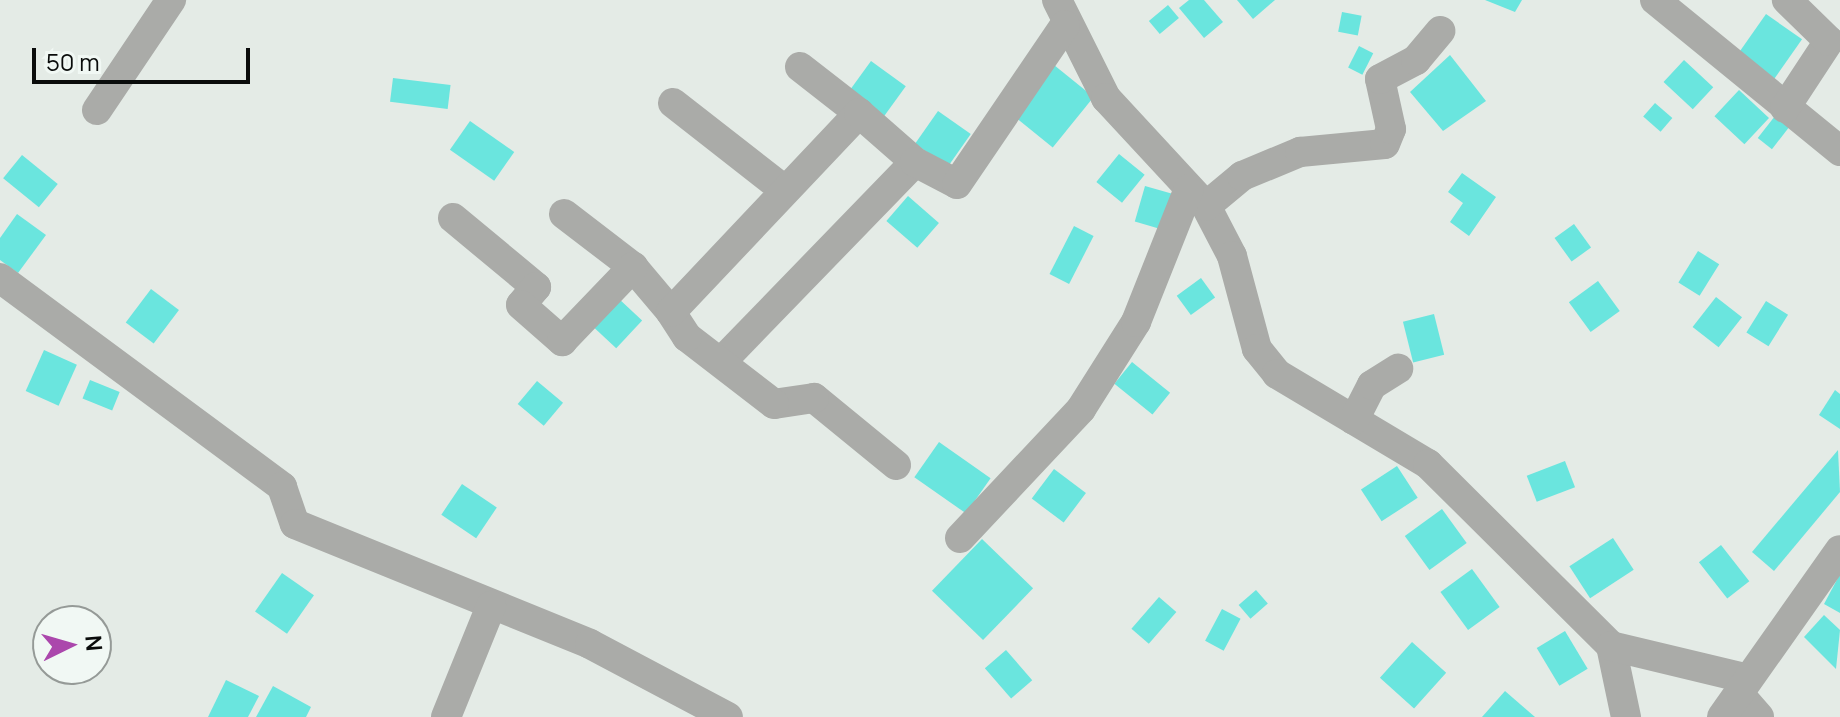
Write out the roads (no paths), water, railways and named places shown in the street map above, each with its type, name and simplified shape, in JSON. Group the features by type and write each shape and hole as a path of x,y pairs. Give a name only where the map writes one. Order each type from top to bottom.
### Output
{"street":[{"path":"97,110 171,0"},
{"path":"1655,0 1840,151"},
{"path":"1785,108 1829,41 1787,0"},
{"path":"800,67 915,162 957,184 1061,13"},
{"path":"1061,13 1106,98 1198,197 1232,256 1257,349 1277,374 1428,464 1611,646 1742,702 1840,550"},
{"path":"960,538 1081,409 1136,322 1198,197 1300,152 1385,144 1391,129 1380,79 1416,60 1440,31"},
{"path":"673,103 783,189"},
{"path":"671,312 783,189 859,113"},
{"path":"724,359 915,162"},
{"path":"564,214 633,267 671,312 687,337 724,359 774,404 814,398 839,413 896,465"},
{"path":"453,218 536,287 521,305 562,341 633,267"},
{"path":"0,278 282,487 295,524 590,644 728,717"},
{"path":"1354,420 1372,385 1398,369"},
{"path":"446,717 491,606"},
{"path":"1611,646 1626,717"}]}
